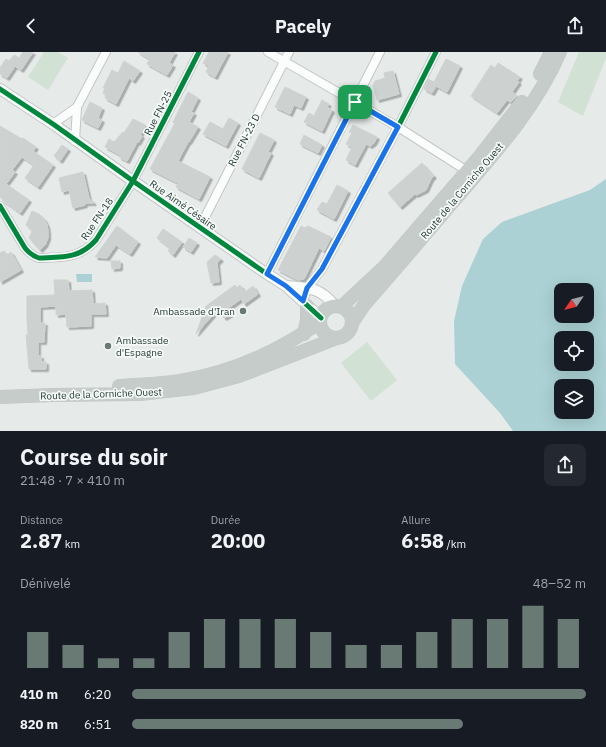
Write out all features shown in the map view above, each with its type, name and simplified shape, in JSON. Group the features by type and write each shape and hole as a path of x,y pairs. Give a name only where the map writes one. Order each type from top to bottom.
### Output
{"highway":[{"name":"Route de la Corniche Ouest","path":"338,307 385,266 467,171 528,96 550,52"},
{"name":"Route de la Corniche Ouest","path":"352,323 364,305 518,124 541,89 560,52"},
{"path":"304,334 307,320 305,303"},
{"path":"338,307 349,314 352,323 351,328 346,335 332,338 323,332 320,320 326,310 338,307"},
{"name":"Route de la Corniche Ouest","path":"0,389 159,384 182,381 237,366 267,354 304,334 320,320"},
{"name":"Route de la Corniche Ouest","path":"0,397 140,394 194,388 239,376 337,338"}],"street":[{"path":"75,141 77,107 106,52"},
{"name":"Rue FN-25","path":"133,181 199,52"},
{"path":"268,52 398,127 467,171"},
{"name":"Rue FN-23 D","path":"200,227 289,52"},
{"path":"267,274 380,52"},
{"path":"305,303 307,288 322,269 398,127 436,52"},
{"name":"Rue Aimé Césaire","path":"0,89 53,124 75,141 282,284 305,303 320,320"},
{"path":"53,124 77,107"},
{"name":"Rue FN-18","path":"0,206 28,252 39,258 74,256 83,252 96,240 133,181"},
{"path":"282,284 317,290 323,293 338,307"}],"green space":[{"path":"44,52 58,52 68,58 48,90 28,77"},
{"path":"579,52 606,52 606,58 583,116 558,102"},
{"path":"367,342 397,380 371,401 341,363"}],"water":[{"path":"606,179 606,431 513,431 500,413 455,364 454,321 462,286 483,239 502,222 590,190"},
{"path":"76,274 92,274 92,282 77,282"}],"building":[{"path":"23,52 33,52 21,70 15,66 7,78 0,74 0,68 6,59 9,61 14,55 19,58"},
{"path":"138,52 175,52 169,63 173,65 167,75 147,64 150,59"},
{"path":"209,52 228,52 215,77 206,72 209,66 203,63"},
{"path":"446,59 460,66 447,92 436,86 432,93 424,89 428,79 434,82"},
{"path":"124,61 140,71 133,81 129,78 116,104 105,98 106,95 103,93 105,88 103,88 112,70 118,73"},
{"path":"498,63 520,77 517,81 519,82 512,92 517,96 511,102 507,100 497,113 471,96 491,65 495,68"},
{"path":"393,71 399,94 377,100 373,85 375,81 385,78 384,73"},
{"path":"285,87 306,97 301,108 294,105 290,114 275,107"},
{"path":"188,92 198,98 191,112 194,113 189,122 198,127 178,161 210,177 199,199 176,187 178,183 150,169 175,123 173,122"},
{"path":"322,100 329,104 327,107 332,110 322,131 304,122 309,113 314,116"},
{"path":"90,102 102,108 98,118 102,120 98,128 82,120"},
{"path":"229,118 238,123 226,146 203,134 210,122 223,129"},
{"path":"133,119 145,125 140,135 142,136 138,143 137,142 127,161 119,157 120,155 105,147 109,139 114,142 123,132 124,133"},
{"path":"353,125 377,137 374,143 370,146 366,144 355,165 346,160 352,147 346,144 352,133 349,132"},
{"path":"0,126 22,139 23,138 36,147 33,151 53,165 38,187 25,178 34,165 22,157 12,170 15,172 6,184 29,200 20,213 0,197"},
{"path":"260,133 274,140 268,152 271,153 259,178 242,169"},
{"path":"304,135 322,145 318,153 300,144"},
{"path":"62,145 68,149 60,161 54,156"},
{"path":"422,163 434,176 426,190 416,195 415,194 400,207 388,193"},
{"path":"83,172 89,198 94,203 85,203 85,205 73,208 69,190 62,192 59,178"},
{"path":"337,185 348,191 334,219 317,210 322,202 327,204"},
{"path":"32,211 39,214 47,225 48,238 45,245 40,250 29,238 32,232 26,225"},
{"path":"117,226 138,242 130,254 116,245 107,258 95,257"},
{"path":"301,226 305,228 308,226 331,237 324,251 319,248 304,279 298,280 278,270"},
{"path":"163,229 182,242 173,255 168,251 170,248 157,238"},
{"path":"189,238 197,243 191,252 183,247"},
{"path":"4,251 7,255 11,252 21,270 0,282 0,253"},
{"path":"215,255 221,259 217,263 219,282 211,283 207,262"},
{"path":"111,261 120,261 120,268 112,269"},
{"path":"54,280 68,280 69,291 92,290 93,304 105,303 106,314 91,314 91,326 67,327 66,314 56,315 56,306 40,307 40,323 45,323 44,342 38,342 38,356 41,356 41,362 46,362 46,369 29,369 26,335 28,335 27,296 55,295"},
{"path":"235,285 237,288 240,285 245,292 253,286 258,294 244,304 241,299 227,309 231,314 224,318 218,309 196,334 206,306"}],"cycle path":[{"path":"0,206 25,248 31,254 39,258 70,256 77,254 90,246 96,240 133,181 199,52"},
{"path":"303,301 307,288 322,269 398,127 436,52"},
{"path":"0,89 53,124 286,286 321,318"}],"place":[{"name":"Ambassade d'Iran","path":"243,311"},
{"name":"Ambassade d'Espagne","path":"108,346"}],"route":[{"path":"355,102 398,127 322,269 307,288 303,301 286,286 267,274 355,102"}]}
